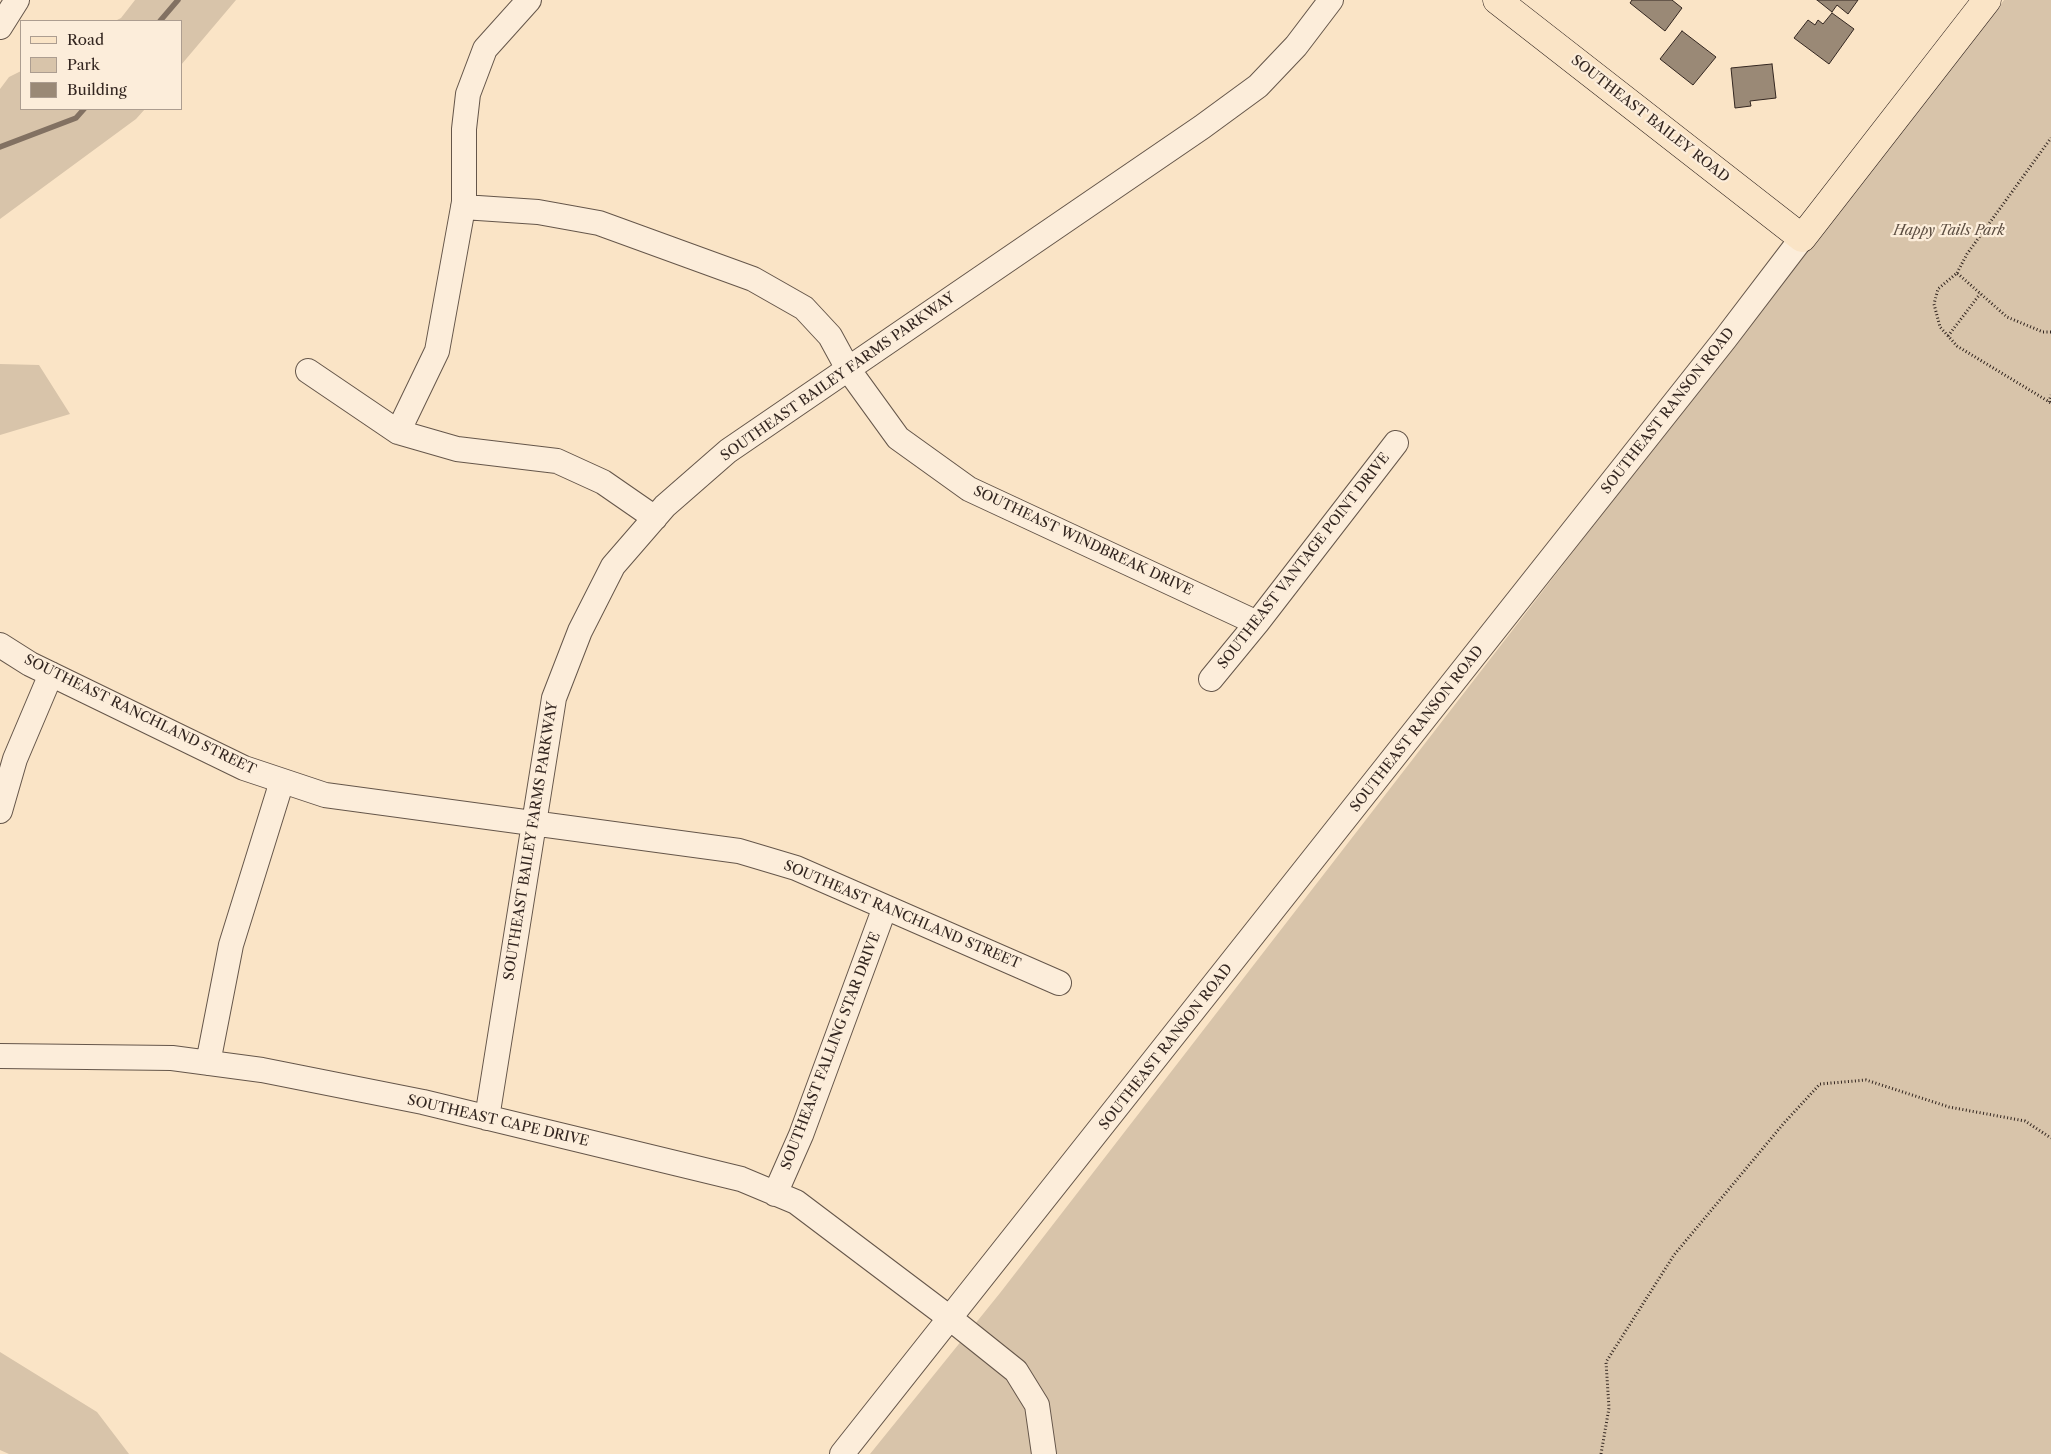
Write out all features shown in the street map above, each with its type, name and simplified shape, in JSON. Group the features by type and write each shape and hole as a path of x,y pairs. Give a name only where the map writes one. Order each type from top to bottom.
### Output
{"main road":[{"name":"SOUTHEAST BAILEY ROAD","path":"1497,0 1802,238"},
{"name":"SOUTHEAST RANSON ROAD","path":"1802,238 1986,0"}],"street":[{"path":"0,27 17,0"},
{"path":"398,432 437,351 463,207 464,129 468,94 485,49 529,0"},
{"name":"SOUTHEAST BAILEY FARMS PARKWAY","path":"487,1118 554,698 580,631 613,566 665,506 728,451 1202,128 1258,86 1296,46 1331,0"},
{"name":"SOUTHEAST WINDBREAK DRIVE","path":"463,207 538,212 599,223 752,279 804,308 830,336 848,369 898,438 969,489 1258,623"},
{"name":"SOUTHEAST RANSON ROAD","path":"842,1454 951,1319 1802,238"},
{"path":"308,371 398,432 457,449 557,461 602,482 654,518"},
{"name":"SOUTHEAST VANTAGE POINT DRIVE","path":"1211,679 1258,623 1396,443"},
{"name":"SOUTHEAST RANCHLAND STREET","path":"0,645 51,674 244,768 325,795 739,851 796,868 1059,983"},
{"path":"0,811 15,760 51,674"},
{"path":"208,1063 231,945 282,781"},
{"name":"SOUTHEAST FALLING STAR DRIVE","path":"775,1194 801,1135 885,907"},
{"name":"SOUTHEAST CAPE DRIVE","path":"0,1056 172,1058 262,1070 423,1102 741,1179 796,1202 951,1319 1016,1371 1037,1405 1044,1454"}],"path":[{"path":"2051,138 1967,254 1957,273 1938,289 1934,304 1940,327 1957,346 2050,402 2051,394"},
{"path":"1957,273 2007,317 2043,332 2051,332"},
{"path":"1948,336 1980,294"},
{"path":"1601,1454 1609,1408 1606,1362 1674,1254 1778,1130 1820,1084 1866,1080 1949,1107 2025,1121 2051,1138"}],"green space":[{"path":"135,0 236,0 182,64 182,20 117,20 121,18"},
{"name":"Happy Tails Park","path":"2004,0 2051,0 2051,1454 870,1454 1000,1293 1808,248"},
{"path":"20,72 20,110 144,110 136,119 0,219 0,89 9,77"},
{"path":"0,364 39,365 70,414 0,435"},
{"path":"0,1352 97,1412 129,1454 9,1454 0,1450"}],"building":[{"path":"1632,0 1672,0 1682,8 1665,31 1630,3"},
{"path":"1817,0 1858,0 1848,14 1837,5 1832,12"},
{"path":"1832,13 1854,29 1829,64 1794,38 1808,20 1815,25 1818,20 1823,24"},
{"path":"1682,31 1716,57 1693,85 1660,59"},
{"path":"1772,64 1776,98 1750,101 1751,106 1735,108 1731,68"}],"waterway":[{"path":"161,20 178,0"},
{"path":"0,147 76,118 83,110"}]}
